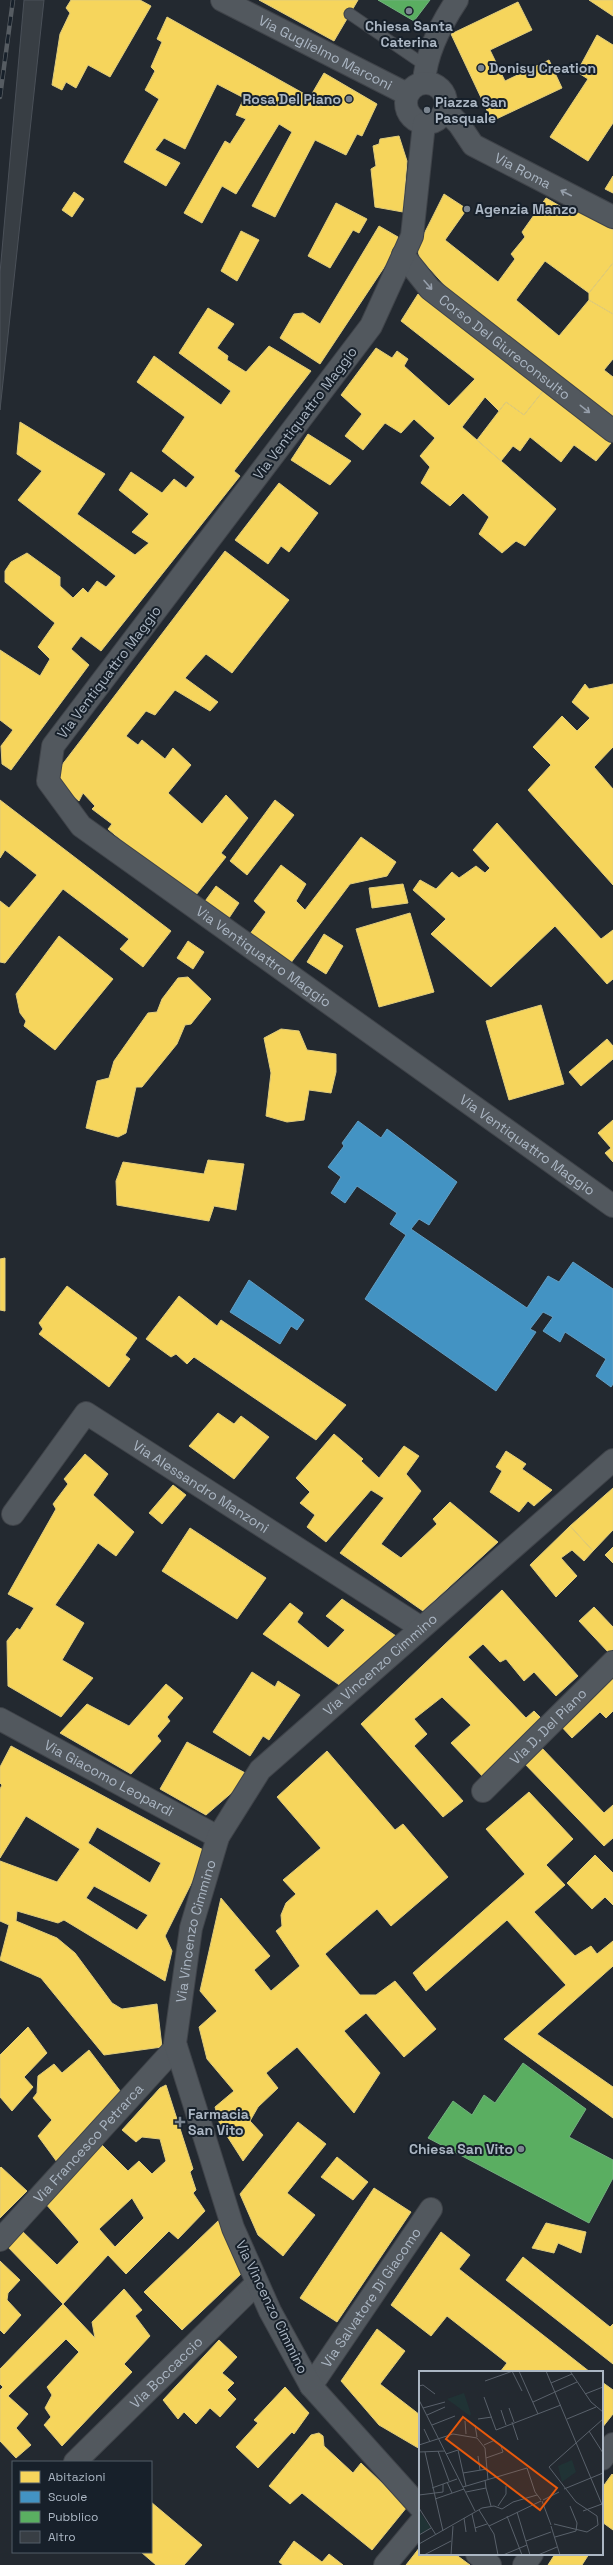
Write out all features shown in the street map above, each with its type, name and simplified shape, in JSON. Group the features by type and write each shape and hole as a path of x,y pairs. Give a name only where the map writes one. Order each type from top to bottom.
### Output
{"street":[{"name":"Via Guglielmo Marconi","path":"222,0 419,81"},
{"path":"419,81 431,83 443,91 446,104 445,110 437,120 424,124 412,119 406,108 419,81 441,24 457,0"},
{"name":"Via Roma","path":"445,110 459,124 472,146 613,218"},
{"name":"Via Ventiquattro Maggio","path":"424,124 412,236 371,326 53,746 48,781 81,826 613,1206"},
{"name":"Corso Del Giureconsulto","path":"404,255 430,289 613,431"},
{"name":"Via Alessandro Manzoni","path":"13,1514 86,1413 420,1627"},
{"name":"Via Vincenzo Cimmino","path":"419,2506 311,2386 257,2283 233,2228 176,2047 192,1928 218,1837 260,1770 420,1627 611,1466"},
{"name":"Via D. Del Piano","path":"483,1791 613,1662"},
{"name":"Via Giacomo Leopardi","path":"0,1719 218,1837"},
{"name":"Via Francesco Petrarca","path":"0,2240 176,2047"},
{"name":"Via Salvatore Di Giacomo","path":"311,2386 431,2209"},
{"name":"Via Boccaccio","path":"76,2461 257,2283"},
{"path":"603,2457 613,2444"},
{"path":"385,2565 419,2524"},
{"path":"478,2555 490,2565"},
{"path":"524,2565 531,2555"}],"lane":[{"path":"350,14 419,81"}],"building: Abitazioni":[{"path":"71,0 140,0 151,6 110,77 88,65 76,88 66,82 62,90 52,85 60,34 70,13 66,8"},
{"path":"259,0 358,0 334,41"},
{"path":"589,0 613,0 613,16"},
{"path":"518,2 532,30 490,50 505,81 549,60 562,88 492,121 451,34"},
{"path":"167,17 310,97 324,73 377,104 362,136 357,134 346,155 315,140 275,217 252,206 292,132 279,124 236,194 222,186 202,223 184,213 225,141 230,144 246,119 236,115 244,98 217,84 185,149 164,138 155,150 180,163 166,186 124,162 159,99 145,90 155,71 151,67 162,42 157,39"},
{"path":"597,35 613,45 613,123 588,161 550,137 588,79 577,72"},
{"path":"399,136 407,161 403,212 375,207 371,169 376,166 373,146 379,144 380,139"},
{"path":"613,176 613,193 605,189"},
{"path":"74,192 84,199 72,217 62,210"},
{"path":"444,194 467,209 445,240 498,282 515,259 511,254 525,237 522,232 546,198 565,209 569,204 613,230 613,263 589,293 545,261 516,300 559,336 589,300 613,314 613,359 604,370 613,377 613,420 448,289 420,258 417,248"},
{"path":"336,203 367,219 359,233 353,230 330,268 308,256"},
{"path":"379,226 398,237 393,254 320,364 280,338 294,314 303,313 320,324"},
{"path":"241,231 259,240 237,281 221,271"},
{"path":"613,263 613,314 589,300 589,293"},
{"path":"418,294 544,390 524,415 506,402 499,411 485,397 462,427 556,509 525,546 516,541 502,553 479,534 489,517 463,493 450,506 421,483 430,467 420,456 435,438 414,419 401,433 385,423 363,450 345,436 362,414 341,395 376,348 392,358 397,351 408,359 404,366 449,406 475,379 401,321"},
{"path":"208,308 234,324 217,348 228,356 227,360 246,372 269,346 311,371 234,471 240,476 101,651 81,636 71,649 89,665 11,770 2,764 1,746 13,730 0,720 0,650 40,676 50,659 38,647 55,623 5,582 5,571 11,562 27,553 60,577 60,586 73,598 83,588 88,593 97,581 106,587 116,576 18,500 42,471 17,454 20,422 105,474 77,514 135,555 149,543 132,532 149,514 119,490 131,472 162,493 174,479 186,488 195,477 162,451 185,417 137,382 154,356 221,405 231,391 179,353"},
{"path":"544,390 611,443 596,461 574,445 561,462 530,437 520,451 513,446 501,461 477,440 506,402 524,415"},
{"path":"308,434 351,461 330,485 291,460"},
{"path":"279,483 318,513 289,552 281,546 268,564 235,540"},
{"path":"225,551 289,600 232,673 206,654 185,678 218,702 210,711 175,690 155,715 146,711 126,736 138,745 142,740 165,759 173,748 191,765 168,793 202,824 226,795 248,818 221,853 226,857 192,900 108,829 112,824 92,809 95,806 83,793 79,801 52,778"},
{"path":"585,684 589,689 613,684 613,747 594,767 613,789 613,885 528,790 551,765 533,747 562,716 577,731 590,718 572,702"},
{"path":"0,800 171,931 143,967 120,949 129,939 63,889 5,963 0,962 0,901 9,908 37,875 5,850 0,858"},
{"path":"275,800 294,815 247,875 230,861"},
{"path":"497,823 601,939 613,930 613,979 607,984 555,926 491,987 431,934 446,919 413,890 420,880 436,889 452,872 459,878 476,866 485,873 490,868 473,850"},
{"path":"361,837 396,862 387,876 350,884 287,968 247,938 266,912 254,901 281,865 306,884 296,901 305,910"},
{"path":"403,884 408,903 372,908 369,888"},
{"path":"216,886 239,903 227,921 203,904"},
{"path":"410,913 434,992 379,1007 356,929"},
{"path":"324,934 343,946 326,974 307,962"},
{"path":"59,936 113,979 55,1050 24,1026 26,1021 20,1013 16,994"},
{"path":"188,941 204,952 193,969 177,958"},
{"path":"188,977 211,999 191,1024 185,1025 177,1044 142,1087 136,1087 126,1133 118,1137 86,1128 97,1081 109,1078 114,1061 148,1013 157,1012 162,999 178,978"},
{"path":"541,1005 564,1084 509,1100 486,1021"},
{"path":"281,1029 299,1031 307,1050 336,1054 336,1072 331,1093 309,1090 304,1120 287,1122 266,1116 271,1073 264,1038"},
{"path":"607,1039 613,1046 613,1059 581,1086 569,1072"},
{"path":"613,1120 613,1162 605,1153 611,1148 598,1133"},
{"path":"208,1160 244,1164 236,1210 214,1206 209,1221 117,1205 116,1181 123,1162 204,1174"},
{"path":"5,1258 5,1311 0,1310 0,1259"},
{"path":"67,1286 137,1338 125,1355 130,1359 109,1387 39,1334 43,1329 39,1323"},
{"path":"179,1296 217,1326 221,1320 346,1405 316,1440 194,1357 187,1364 176,1354 171,1357 146,1339"},
{"path":"218,1413 234,1424 241,1416 269,1437 234,1479 189,1446"},
{"path":"334,1434 363,1459 361,1461 379,1478 404,1446 419,1456 406,1474 421,1491 381,1544 401,1558 437,1524 433,1519 450,1502 498,1542 423,1611 340,1553 384,1498 371,1490 326,1542 307,1527 315,1515 300,1503 310,1492 296,1478"},
{"path":"506,1451 526,1464 522,1469 552,1490 534,1506 528,1501 519,1512 490,1492 502,1471 496,1467"},
{"path":"85,1454 108,1474 93,1495 134,1532 116,1556 98,1543 55,1605 84,1623 62,1660 93,1678 61,1717 8,1686 7,1641 17,1628 20,1630 34,1608 8,1594 56,1509 53,1504 68,1484 64,1479"},
{"path":"173,1485 186,1495 162,1524 149,1513"},
{"path":"613,1488 613,1530 593,1551 570,1526"},
{"path":"570,1526 593,1551 584,1561 572,1550 561,1558 577,1576 556,1597 530,1565"},
{"path":"190,1528 266,1578 237,1619 162,1571"},
{"path":"613,1547 613,1563 605,1555"},
{"path":"502,1590 578,1676 556,1696 534,1672 524,1681 506,1659 500,1662 483,1644 468,1657 526,1718 534,1711 543,1720 485,1779 451,1743 471,1725 442,1697 414,1719 427,1734 414,1746 463,1801 443,1817 361,1724"},
{"path":"342,1599 396,1636 341,1686 263,1634 290,1603 303,1613 297,1622 328,1648 345,1630 326,1616"},
{"path":"594,1607 613,1627 613,1649 609,1653 579,1621"},
{"path":"252,1672 275,1687 278,1681 300,1695 269,1740 263,1736 250,1756 213,1732"},
{"path":"613,1673 613,1711 606,1718 600,1712 572,1738 559,1724"},
{"path":"166,1684 183,1698 167,1717 170,1721 157,1736 161,1741 131,1774 60,1733 87,1704 129,1726"},
{"path":"187,1742 251,1776 206,1815 160,1789"},
{"path":"11,1746 207,1852 165,1936 172,1951 165,1981 64,1920 58,1923 17,1911 16,1921 57,1938 75,1953 112,2003 122,2009 157,2004 162,2047 104,2055 41,1978 0,1960 9,1925 0,1921 0,1861 57,1882 80,1849 26,1816 0,1858 0,1789 2,1785 0,1783 0,1767","holes":["97,1827 161,1863 150,1883 88,1843","94,1886 148,1915 137,1930 86,1898"]},
{"path":"540,1746 604,1813 613,1805 613,1838 604,1846 523,1762"},
{"path":"327,1751 395,1830 403,1824 448,1877 391,1926 377,1909 325,1954 360,1995 376,1995 395,1981 436,2029 404,2057 366,2013 344,2031 380,2073 354,2113 297,2047 266,2073 278,2088 258,2107 250,2121 263,2135 243,2161 220,2125 215,2107 234,2091 207,2059 199,2027 217,2011 200,1991 221,1898 270,1956 254,1970 271,1991 300,1966 276,1931 282,1926 281,1915 286,1903 296,1894 283,1880 321,1848 277,1797"},
{"path":"529,1792 573,1839 546,1865 565,1885 534,1912 575,1956 591,1946 597,1954 613,1941 613,1966 537,2034 613,2087 613,2118 504,2039 566,1985 507,1920 426,1991 413,1973 525,1874 486,1829"},
{"path":"595,1855 613,1873 613,1905 605,1897 592,1909 567,1883"},
{"path":"28,2027 47,2053 24,2077 33,2087 12,2111 0,2097 0,2055"},
{"path":"89,2050 124,2096 88,2126 91,2130 57,2162 38,2136 52,2120 33,2098 37,2093 38,2076 54,2064 62,2073"},
{"path":"166,2085 193,2169 190,2172 196,2190 193,2193 205,2211 178,2239 169,2231 126,2274 108,2255 63,2304 5,2244 19,2228 57,2265 79,2242 45,2203 102,2145 128,2171 139,2161 152,2174 166,2161 160,2139 142,2137 136,2142 122,2130 160,2088","holes":["132,2198 144,2218 115,2247 99,2229"]},
{"path":"298,2122 326,2144 287,2193 315,2215 283,2256 258,2235 240,2194"},
{"path":"337,2157 368,2182 353,2200 321,2177"},
{"path":"1,2167 27,2191 0,2218 0,2168"},
{"path":"374,2188 411,2212 337,2322 300,2298"},
{"path":"219,2220 242,2273 182,2330 144,2292"},
{"path":"546,2223 586,2232 581,2253 558,2243 554,2253 532,2248"},
{"path":"441,2232 470,2255 459,2269 589,2371 501,2371 507,2363 447,2316 431,2336 391,2305"},
{"path":"523,2257 610,2327 613,2324 613,2364 506,2280"},
{"path":"0,2261 20,2280 8,2293 7,2300 21,2315 4,2334 0,2330"},
{"path":"124,2289 142,2310 135,2316 150,2336 124,2364 132,2372 62,2446 44,2425 51,2417 45,2408 52,2395 47,2387 79,2352 66,2339 8,2396 28,2414 16,2428 31,2445 16,2458 0,2441 0,2390 3,2387 0,2384 0,2369 63,2304 95,2338 92,2322"},
{"path":"377,2329 405,2351 380,2384 419,2414 419,2448 379,2425 341,2381"},
{"path":"219,2340 237,2357 222,2373 234,2383 227,2390 236,2399 220,2417 210,2408 196,2424 184,2412 178,2419 163,2400"},
{"path":"603,2383 613,2390 613,2414 603,2427"},
{"path":"285,2387 309,2413 294,2434 292,2432 258,2468 236,2447 258,2423 254,2420"},
{"path":"319,2433 323,2436 324,2446 353,2473 361,2463 407,2507 372,2550 302,2493 290,2504 269,2486 311,2435"},
{"path":"612,2474 613,2530 603,2523 603,2487"},
{"path":"152,2503 202,2545 184,2565 156,2565 142,2553 152,2553"},
{"path":"294,2541 322,2562 329,2554 343,2565 283,2565 279,2562"},
{"path":"419,2548 419,2555 456,2555 470,2565 406,2565"},
{"path":"554,2555 588,2555 582,2565 548,2565"}],"building: Scuole":[{"path":"358,1121 381,1138 387,1129 457,1182 429,1225 419,1219 411,1229 527,1308 548,1276 559,1282 573,1262 613,1289 613,1384 611,1387 596,1376 606,1359 565,1332 560,1342 543,1331 553,1317 543,1312 530,1329 536,1332 496,1391 365,1299 406,1235 390,1224 397,1213 357,1186 345,1203 331,1193 341,1177 328,1167 344,1146 342,1143"},
{"path":"249,1280 304,1320 297,1330 291,1326 280,1344 230,1312"}],"building: Pubblico":[{"name":"Chiesa Santa Caterina","path":"378,0 430,0 414,21"},
{"name":"Chiesa San Vito","path":"523,2063 586,2109 569,2137 613,2160 613,2178 589,2223 428,2138 453,2101 472,2115 484,2095 495,2103"}],"building: Altro":[{"path":"24,0 44,0 0,410 0,273"}],"railway":[{"path":"0,97 13,0"}],"place":[{"name":"Chiesa Santa Caterina","path":"409,11"},
{"name":"Donisy Creation","path":"481,68"},
{"name":"Rosa Del Piano","path":"349,99"},
{"name":"Piazza San Pasquale","path":"427,110"},
{"name":"Agenzia Manzo","path":"467,209"},
{"name":"Farmacia San Vito","path":"180,2122"},
{"name":"Chiesa San Vito","path":"521,2149"}]}
